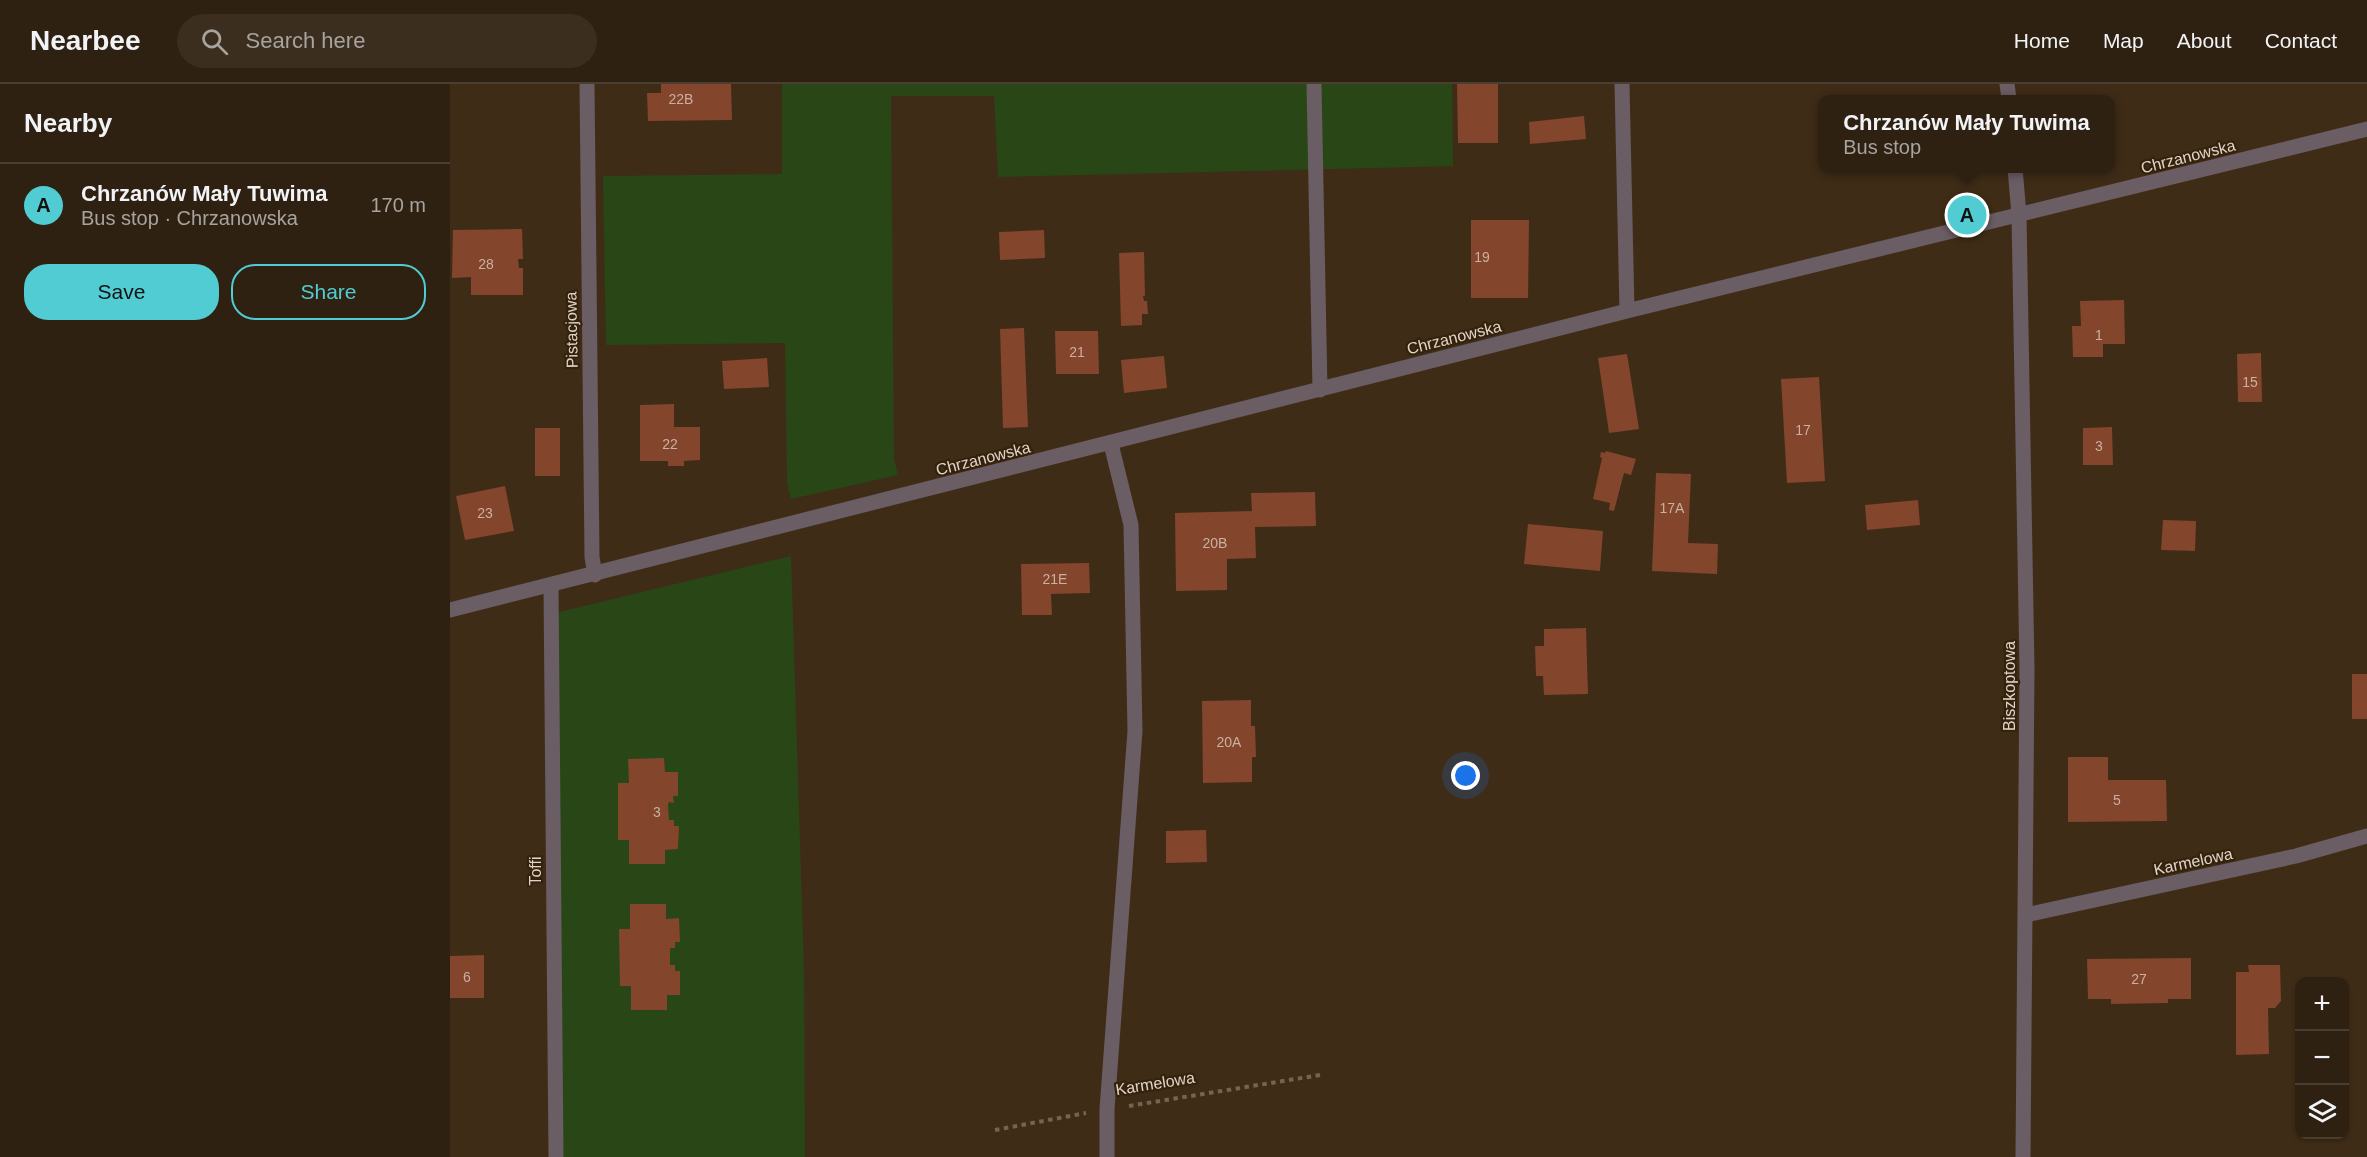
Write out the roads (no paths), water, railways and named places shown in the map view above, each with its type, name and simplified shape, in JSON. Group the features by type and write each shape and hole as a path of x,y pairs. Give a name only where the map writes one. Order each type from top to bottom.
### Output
{"street":[{"name":"Pistacjowa","path":"586,84 592,557 595,575"},
{"path":"1314,84 1320,390"},
{"path":"1622,84 1627,311"},
{"name":"Chrzanowska","path":"450,610 1111,444 1627,311 2367,129"},
{"name":"Biszkoptowa","path":"2015,173 2019,216 2027,669 2023,1157"},
{"path":"1107,1157 1107,1109 1135,731 1131,525 1111,444"},
{"name":"Toffi","path":"551,586 556,1157"},
{"name":"Karmelowa","path":"2026,915 2296,856 2367,836"}],"place":[{"name":"Chrzanów Mały Tuwima","path":"1967,215"}]}
